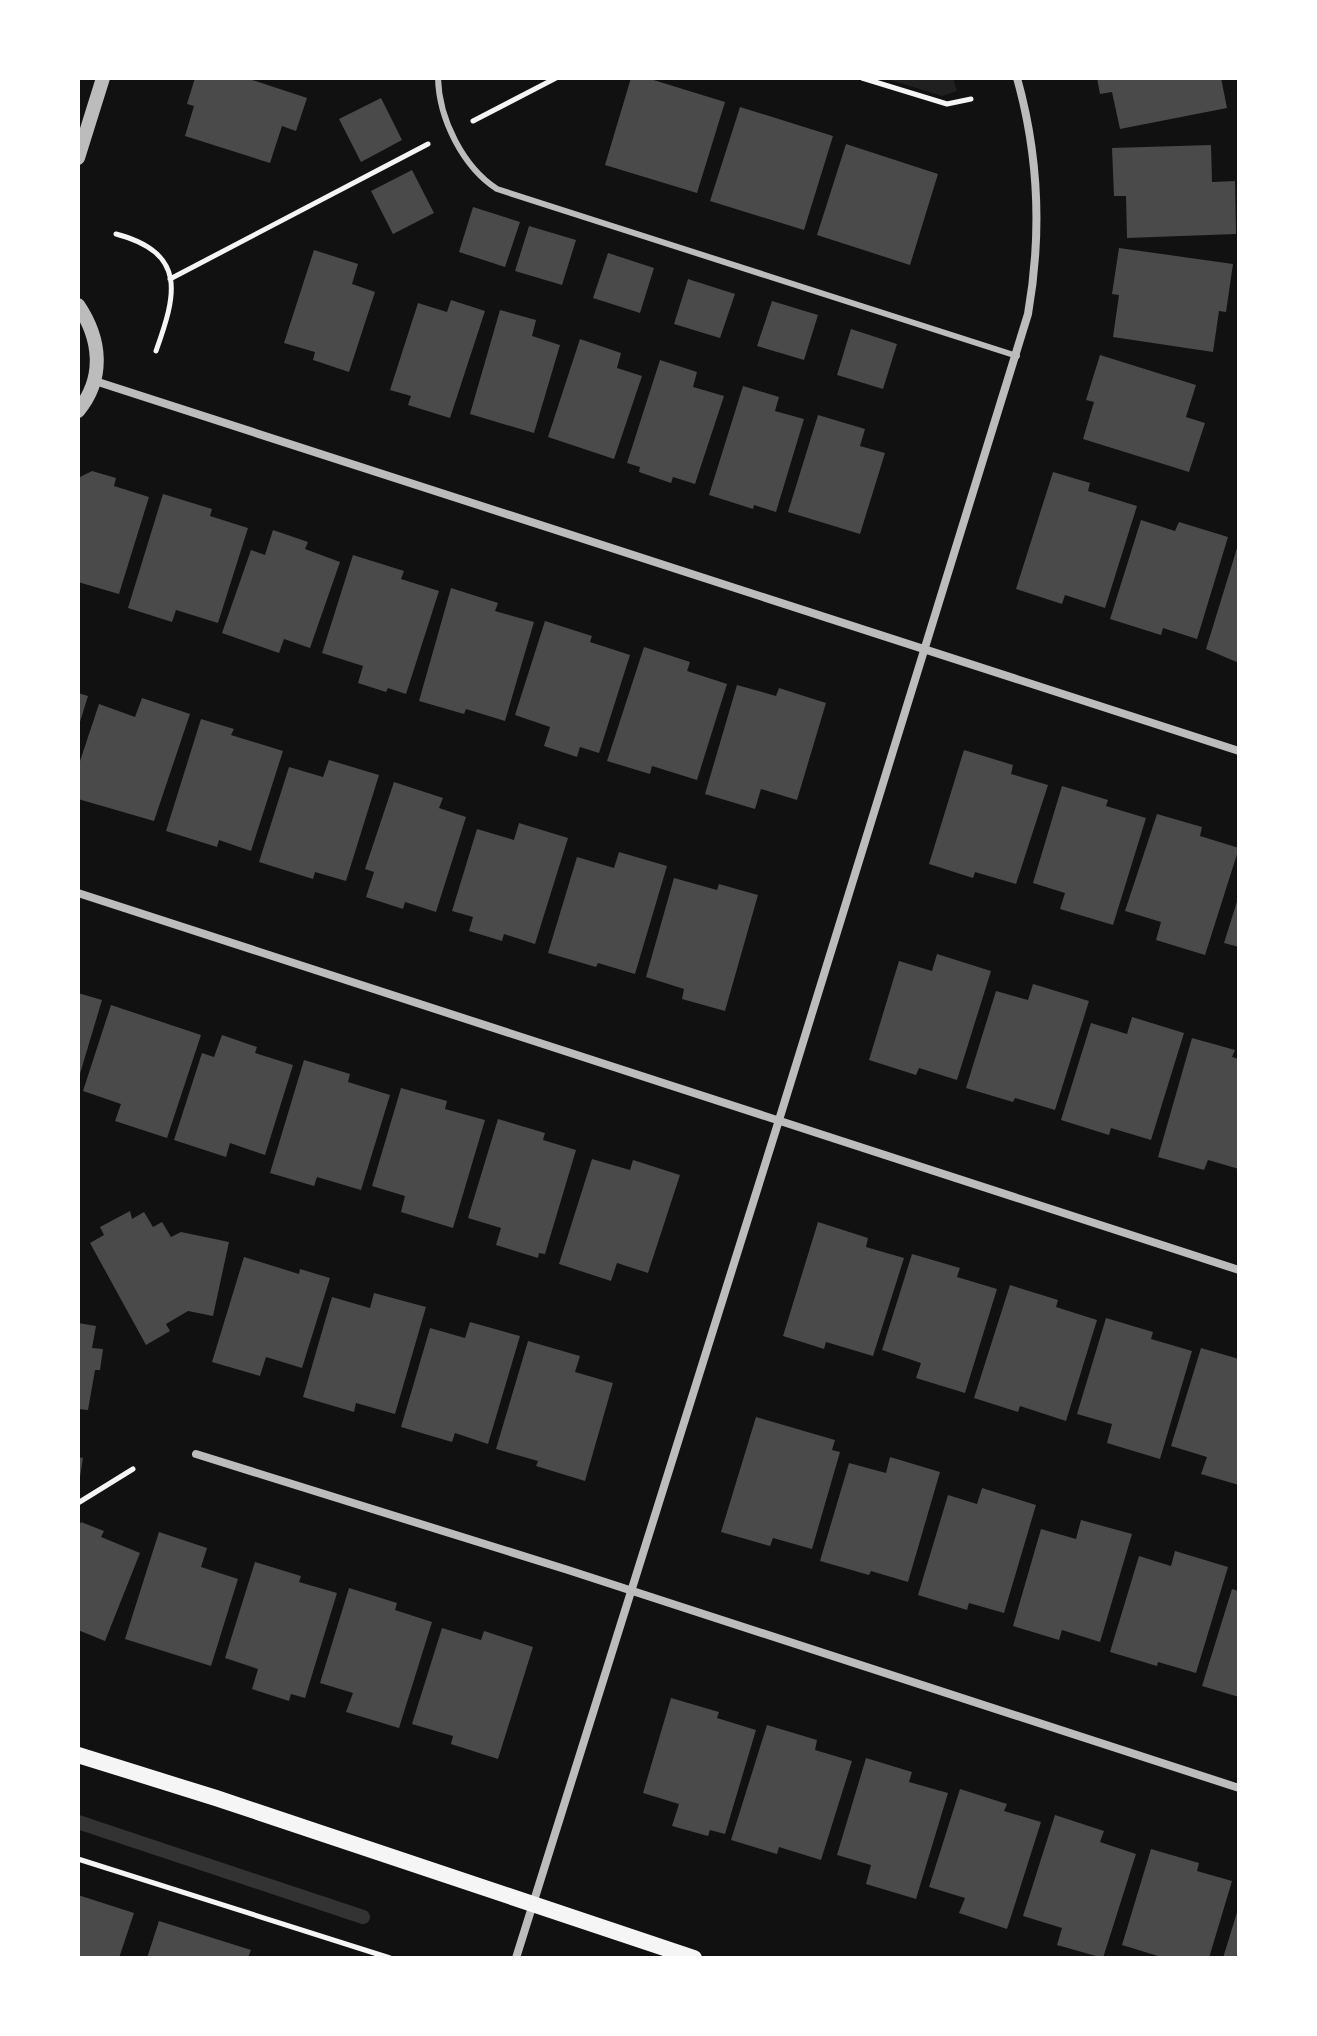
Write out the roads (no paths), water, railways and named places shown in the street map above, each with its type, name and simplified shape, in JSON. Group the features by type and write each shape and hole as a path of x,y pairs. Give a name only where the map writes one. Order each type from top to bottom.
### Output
{"main road":[{"path":"78,1755 694,1958"}],"street":[{"path":"516,1958 1017,356 1035,272 1038,227 1031,139 1017,78"},
{"path":"78,158 99,79"},
{"path":"78,305 95,337 97,355 95,381 86,402 78,411"},
{"path":"95,381 1239,751"},
{"path":"78,893 1239,1270"},
{"path":"196,1454 632,1591 1239,1788"}],"lane":[{"path":"438,78 440,97 452,132 471,168 497,189 1017,356"}],"waterway":[{"path":"78,1822 363,1917"}]}
